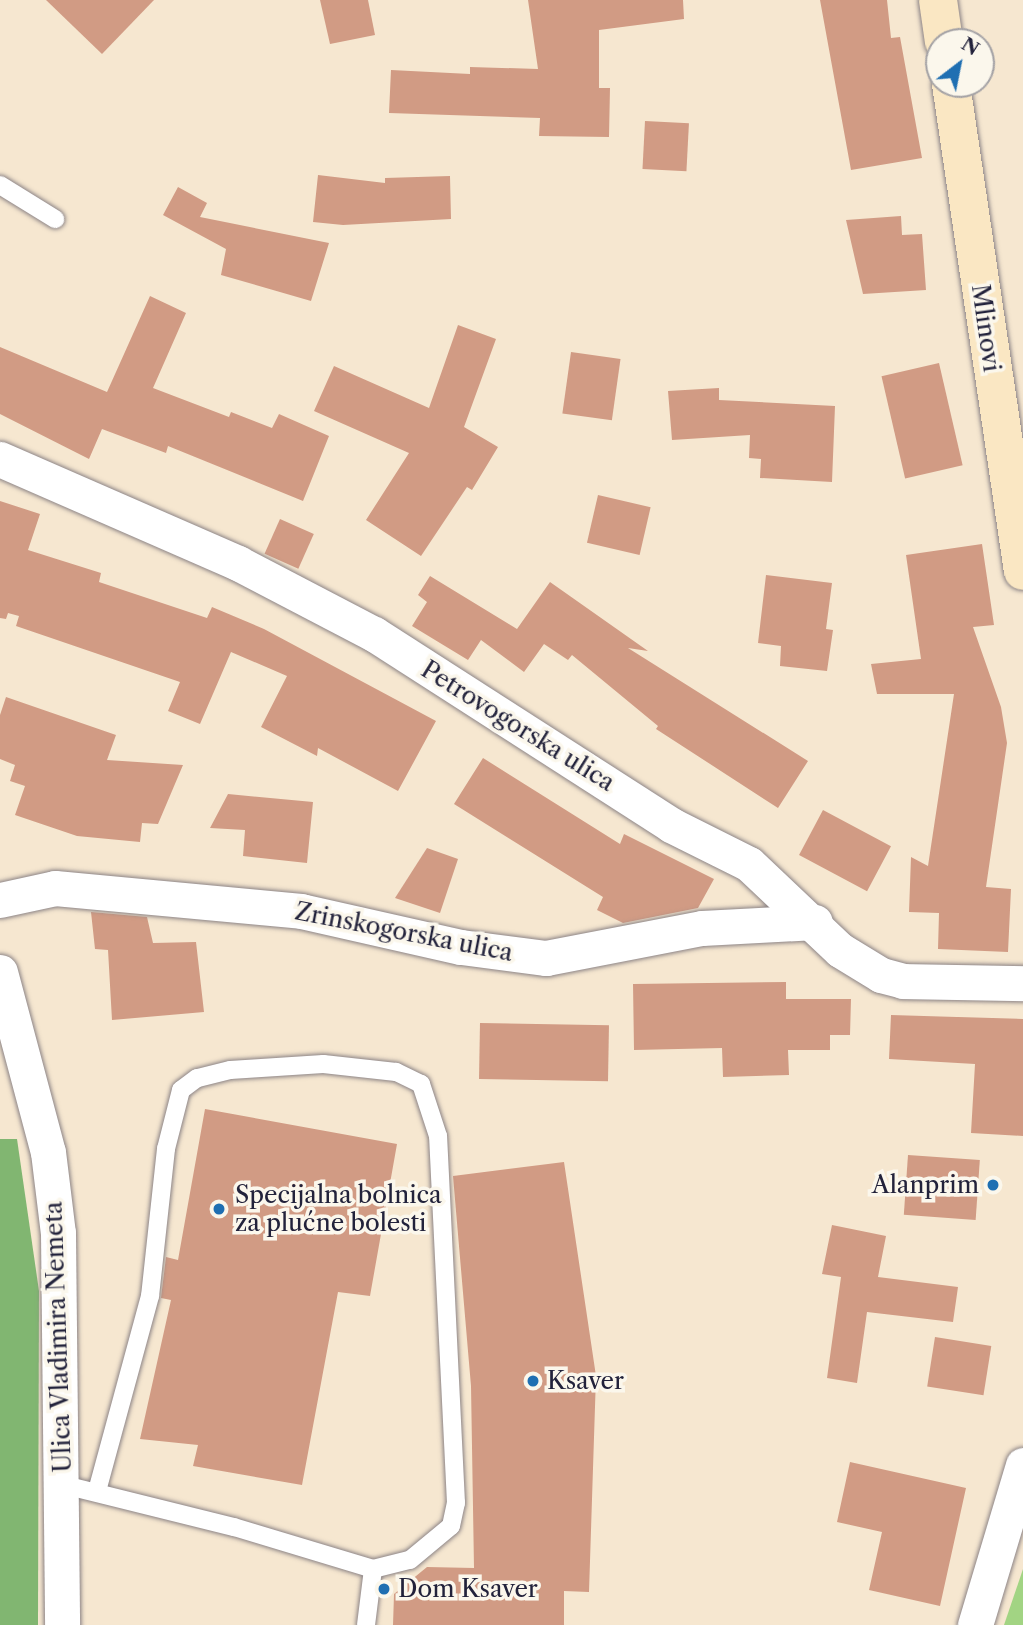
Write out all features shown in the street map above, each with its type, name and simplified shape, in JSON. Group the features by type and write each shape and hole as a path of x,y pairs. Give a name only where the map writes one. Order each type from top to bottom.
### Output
{"main road":[{"path":"938,0 942,28"},
{"name":"Mlinovi","path":"953,98 1023,571"}],"street":[{"name":"Petrovogorska ulica","path":"0,458 238,563 374,634 671,825 749,864 815,922 839,950 881,975 903,981 1023,983"},
{"name":"Zrinskogorska ulica","path":"0,900 55,888 333,915 461,947 546,958 702,928 815,922"},
{"name":"Ulica Vladimira Nemeta","path":"0,972 48,1152 58,1233 80,1488 62,1625"},
{"path":"975,1625 1023,1465"}],"lane":[{"path":"0,186 55,219"},
{"path":"323,1064 396,1072 421,1084 438,1136 456,1503 451,1525 434,1545 410,1560 373,1569 80,1488 150,1296 166,1149 181,1090 197,1078 230,1070 323,1064"},
{"path":"366,1625 373,1569"}],"green space":[{"path":"0,1139 17,1139 39,1291 38,1625 0,1625"},
{"path":"1023,1569 1023,1625 1004,1625"}],"building":[{"path":"46,0 154,0 102,54"},
{"path":"320,0 368,0 375,35 330,44"},
{"path":"528,0 683,0 684,19 599,30 599,88 610,88 609,137 539,136 540,118 389,113 391,70 470,74 470,67 538,69"},
{"path":"820,0 887,0 891,38 900,37 922,158 851,170"},
{"path":"645,121 689,123 686,171 642,169"},
{"path":"318,175 385,183 385,178 450,176 451,219 343,225 313,222"},
{"path":"178,187 207,203 200,217 329,243 311,301 221,275 226,249 163,215"},
{"path":"901,216 902,235 922,234 926,290 863,294 846,220"},
{"path":"150,296 186,313 153,388 229,417 231,412 272,428 279,414 329,436 303,501 168,446 166,453 102,429 89,459 0,414 0,347 107,392"},
{"path":"458,325 496,339 464,427 498,447 472,490 467,487 421,556 366,520 409,453 314,411 334,366 429,408"},
{"path":"571,352 621,359 612,420 562,413"},
{"path":"939,363 963,465 905,479 882,376"},
{"path":"719,388 719,400 835,406 832,482 760,478 761,459 749,458 750,435 672,440 668,391"},
{"path":"598,495 651,507 640,555 587,543"},
{"path":"0,501 40,514 28,550 101,573 99,582 207,618 212,607 264,629 436,721 398,791 318,748 317,756 261,727 287,676 231,652 200,724 168,711 180,682 16,626 19,616 8,613 6,619 0,618"},
{"path":"280,519 314,534 298,569 265,554"},
{"path":"982,544 994,625 973,627 1001,707 1007,743 986,887 1011,889 1008,952 938,949 939,913 909,912 911,857 928,866 954,694 877,694 871,664 921,659 906,555"},
{"path":"766,575 832,583 826,629 833,630 827,671 780,666 781,646 758,643"},
{"path":"430,576 517,629 550,582 648,651 628,648 808,761 778,808 656,729 658,726 572,655 568,660 544,644 524,672 481,640 468,660 412,626 427,602 418,595"},
{"path":"6,697 116,735 107,760 183,765 158,824 142,823 140,842 77,836 15,815 25,786 10,781 15,765 0,759 0,715"},
{"path":"483,758 620,844 624,834 714,879 698,908 623,923 597,910 603,897 454,804"},
{"path":"228,794 313,802 307,863 243,856 245,830 210,828"},
{"path":"823,810 891,846 867,891 799,855"},
{"path":"427,848 458,859 440,913 395,898"},
{"path":"91,912 147,917 153,943 196,942 204,1012 112,1020 108,950 95,949"},
{"path":"786,982 786,999 851,999 850,1035 830,1035 830,1050 788,1050 789,1075 723,1077 722,1048 634,1050 633,984"},
{"path":"891,1015 1023,1019 1023,1136 971,1133 975,1064 889,1059"},
{"path":"480,1023 609,1025 608,1081 479,1079"},
{"path":"205,1109 397,1144 370,1296 338,1292 302,1485 193,1466 198,1445 140,1439 171,1300 161,1298 166,1257 178,1260"},
{"path":"908,1155 980,1160 976,1220 904,1215"},
{"name":"Ksaver","path":"564,1162 596,1376 589,1592 564,1591 564,1625 393,1625 394,1594 427,1567 474,1568 471,1386 453,1176"},
{"path":"832,1225 886,1236 878,1277 958,1287 953,1322 867,1312 857,1383 827,1378 841,1277 822,1274"},
{"path":"935,1337 991,1346 983,1395 927,1386"},
{"path":"850,1462 966,1488 940,1606 869,1590 882,1532 837,1522"}],"place":[{"name":"Alanprim","path":"993,1185"},
{"name":"Specijalna bolnica za plućne bolesti","path":"219,1209"},
{"name":"Ksaver","path":"533,1381"},
{"name":"Dom Ksaver","path":"384,1589"}]}
